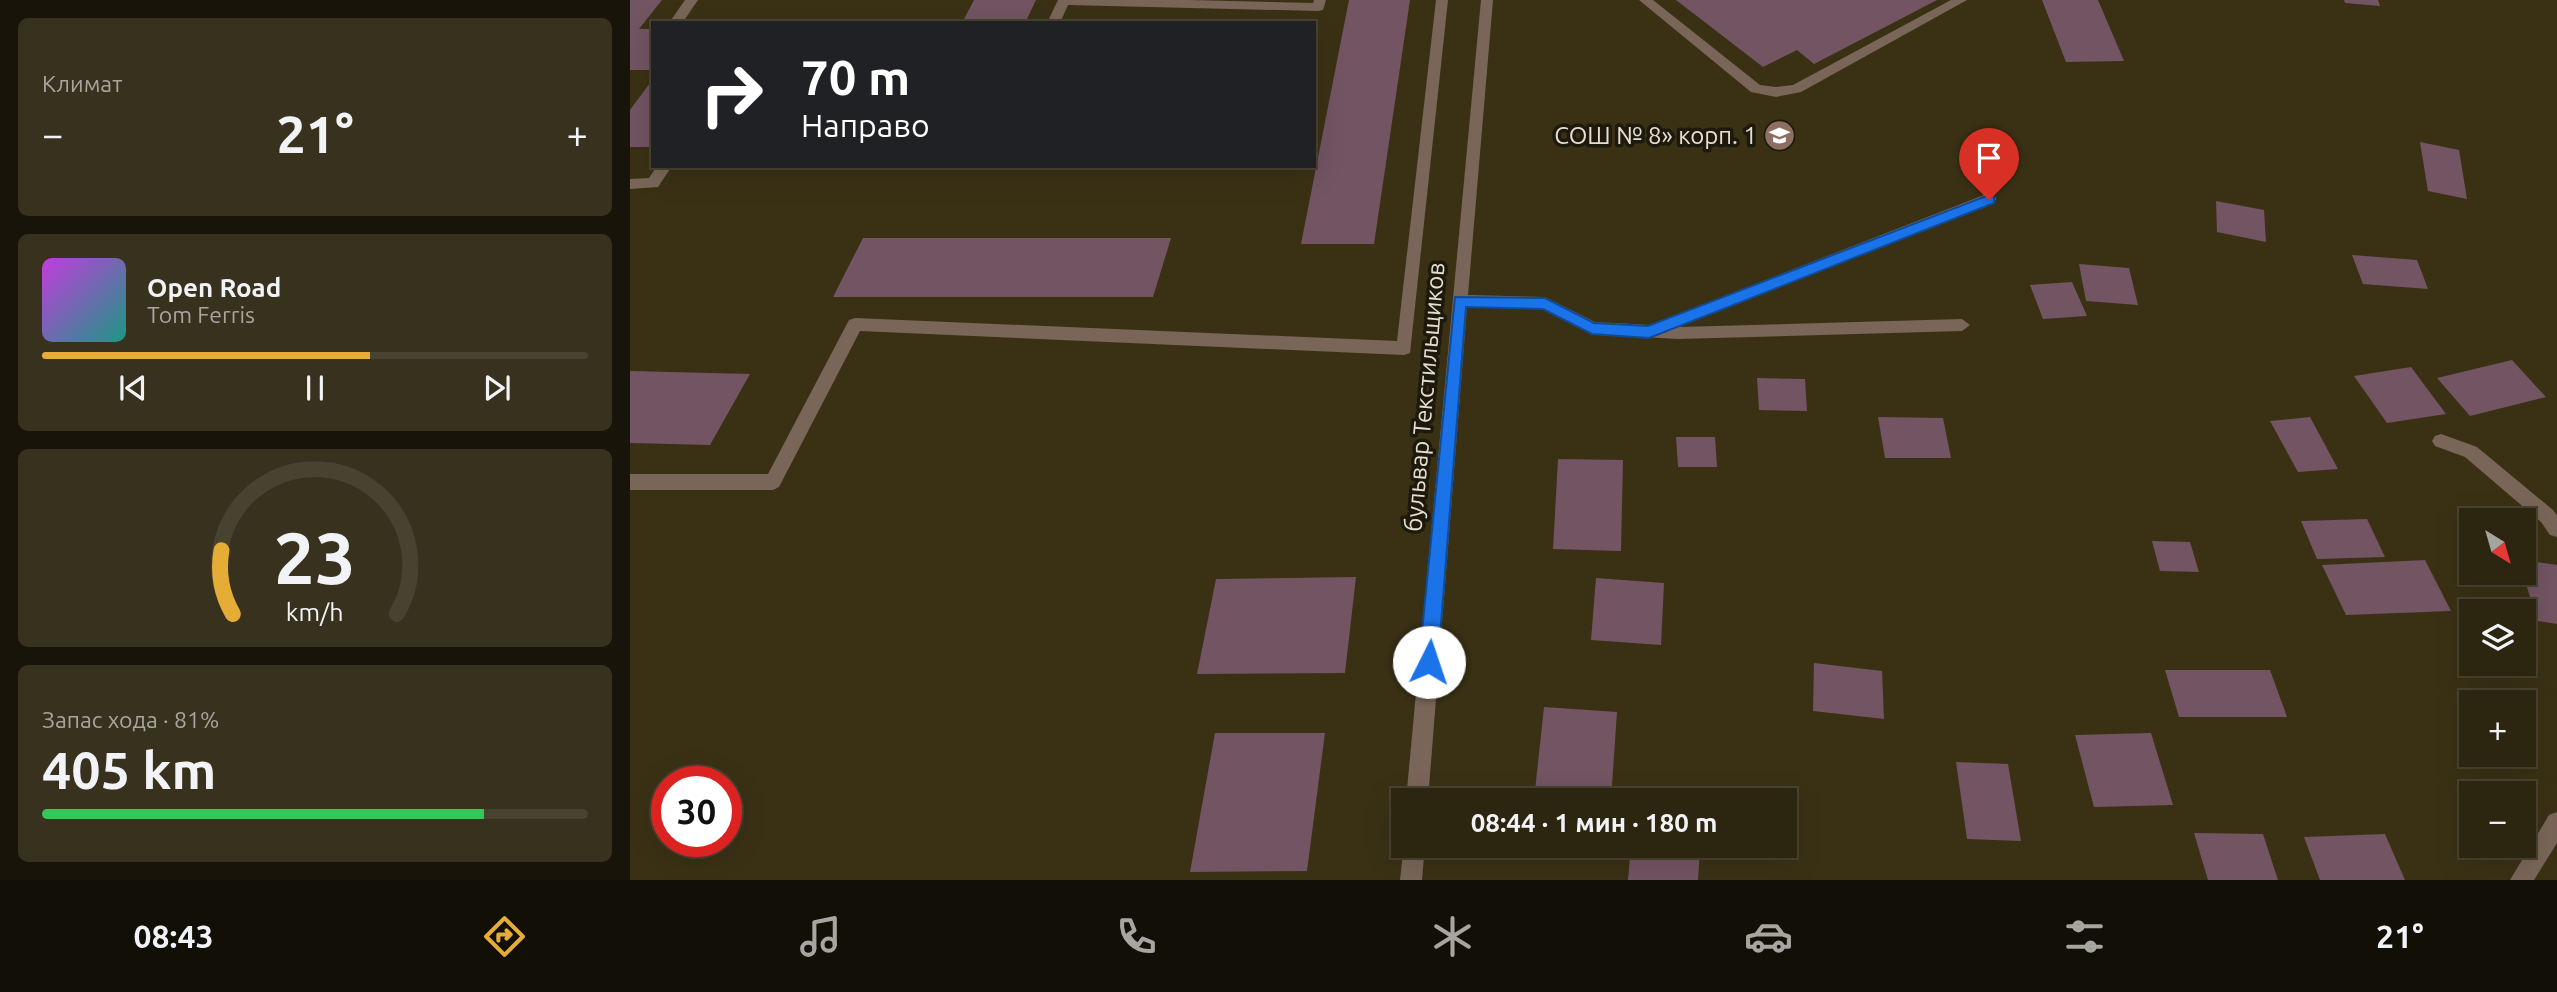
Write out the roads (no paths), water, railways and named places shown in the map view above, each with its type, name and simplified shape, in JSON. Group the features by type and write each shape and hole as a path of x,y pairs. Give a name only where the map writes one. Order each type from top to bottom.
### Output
{"street":[{"path":"677,21 692,0"},
{"path":"1054,21 1064,1 1318,7 1320,0"},
{"path":"630,482 773,482 855,324 1404,348 1442,0"},
{"name":"бульвар Текстильщиков","path":"1419,788 1487,0"},
{"path":"1645,0 1756,89 1776,92 1796,89 1961,0"},
{"path":"630,184 653,183 664,168"},
{"path":"1649,332 1989,200"},
{"path":"1460,301 1545,303 1592,328 1678,334 1962,325"},
{"path":"2441,441 2471,452 2547,516 2557,529"},
{"path":"2521,880 2557,823"},
{"path":"1411,880 1413,858"}],"place":[{"name":"СОШ № 8» корп. 1","path":"1780,136"}]}
